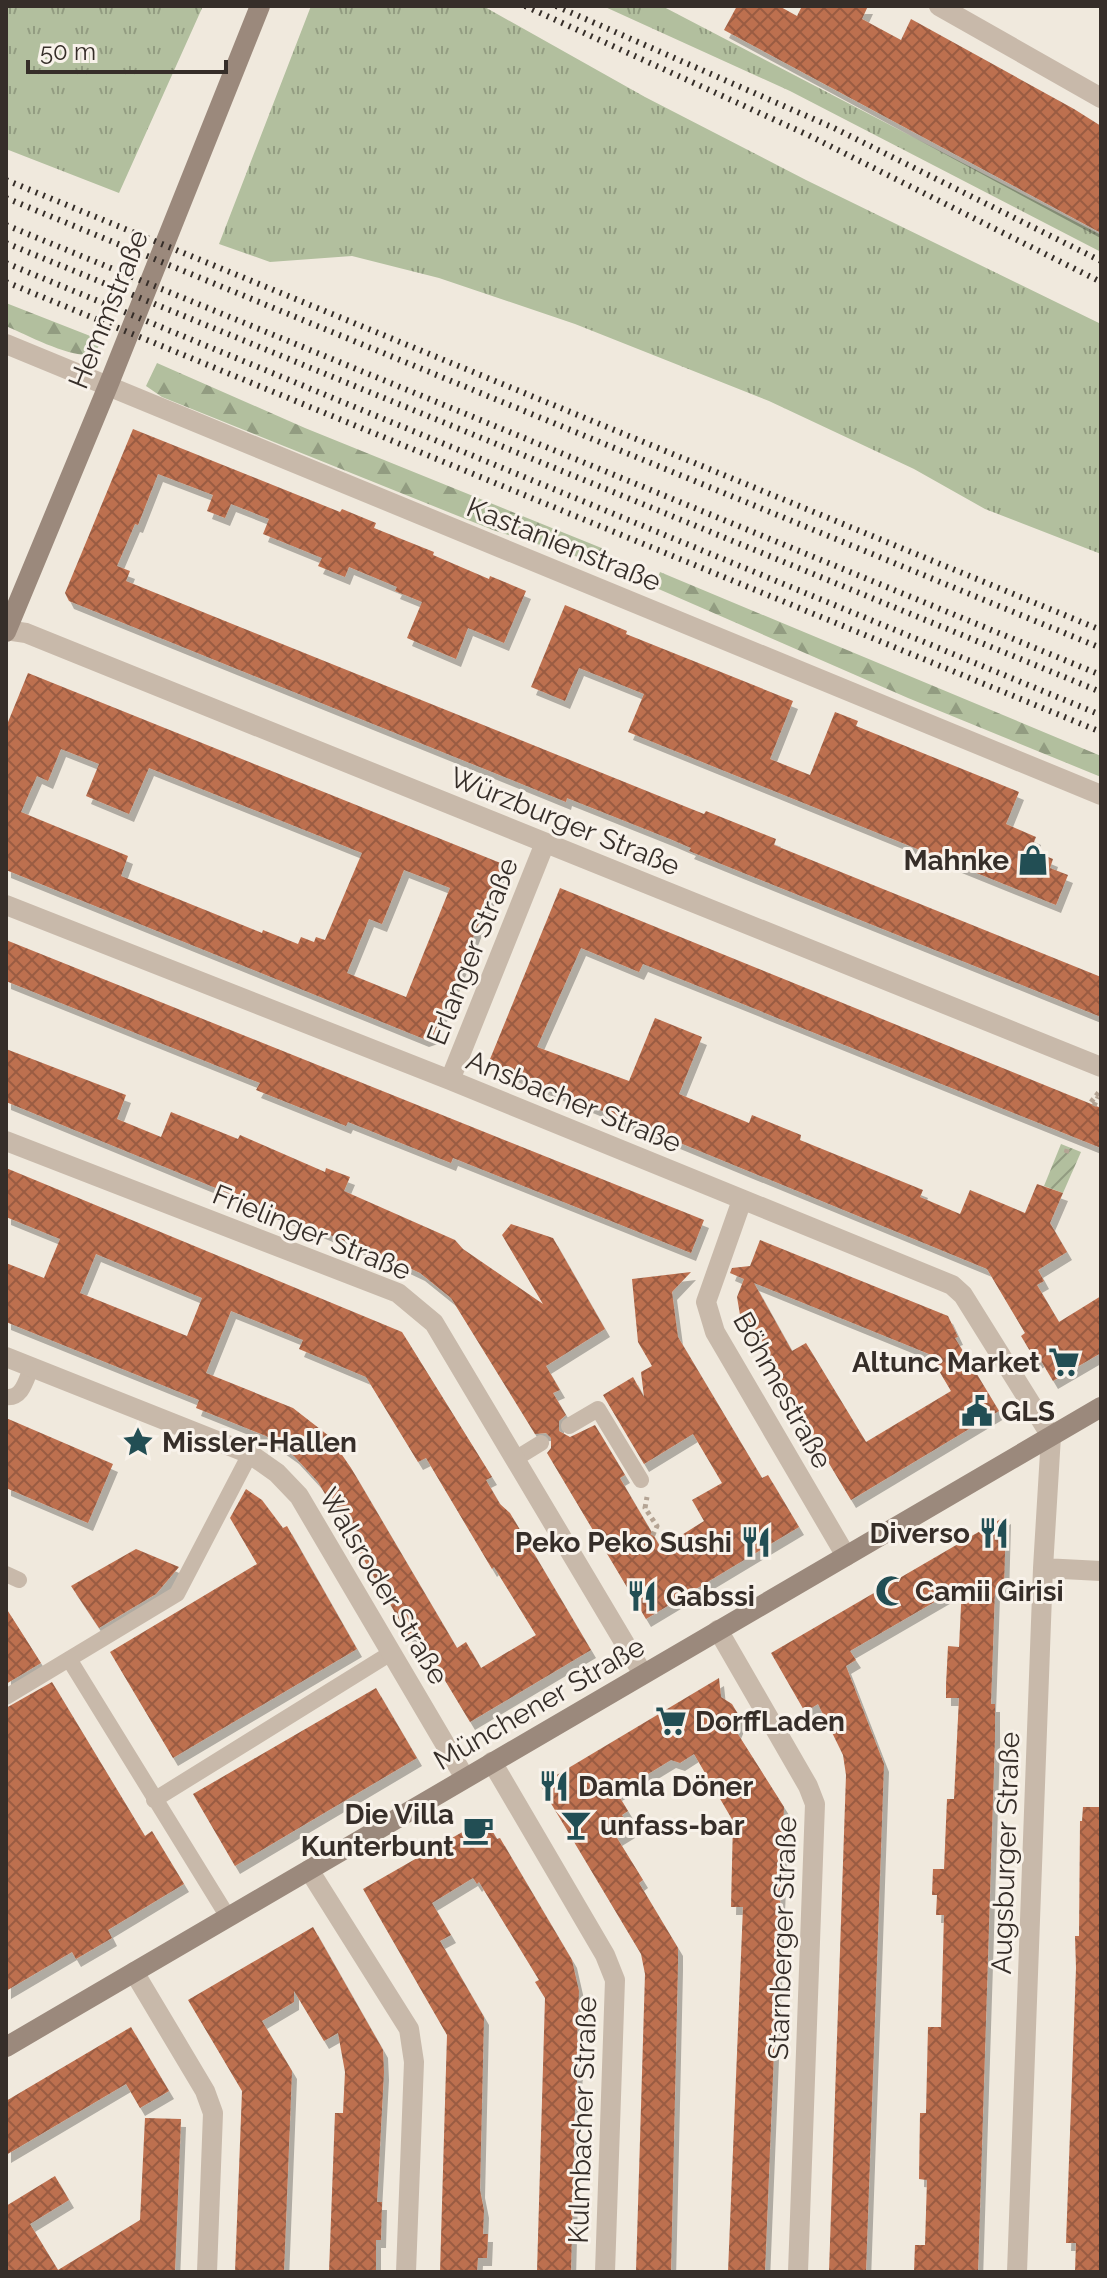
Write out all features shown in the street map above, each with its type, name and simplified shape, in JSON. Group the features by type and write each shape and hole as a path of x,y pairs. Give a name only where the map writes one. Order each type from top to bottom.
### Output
{"street":[{"name":"Hemmstraße","path":"6,631 260,6"},
{"path":"939,6 1101,98"},
{"name":"Kastanienstraße","path":"6,344 1101,795"},
{"name":"Würzburger Straße","path":"6,631 26,633 1101,1067"},
{"name":"Erlanger Straße","path":"450,1080 545,843"},
{"name":"Ansbacher Straße","path":"6,905 450,1080 952,1285 963,1295 1051,1436"},
{"name":"Frielinger Straße","path":"6,1141 398,1293 434,1323 643,1674"},
{"name":"Böhmestraße","path":"742,1200 706,1302 715,1332 846,1556"},
{"name":"Walsroder Straße","path":"6,1357 250,1454 277,1473 299,1496 465,1778"},
{"name":"Münchener Straße","path":"6,2047 1101,1407"},
{"name":"Augsburger Straße","path":"1017,2272 1043,1568 1051,1436"},
{"path":"1043,1568 1101,1571"},
{"name":"Starnberger Straße","path":"718,1630 808,1786 815,1804 798,2272"},
{"name":"Kulmbacher Straße","path":"492,1762 605,1955 615,1980 605,2272"},
{"path":"309,1870 409,2029 414,2062 406,2272"},
{"path":"134,1972 205,2091 213,2113 207,2272"}],"lane":[{"path":"6,1397 13,1398 20,1393 32,1366"},
{"path":"569,1426 598,1409 641,1480"},
{"path":"515,1459 541,1443"},
{"path":"6,1697 177,1594 250,1454"},
{"path":"154,1800 391,1653"},
{"path":"69,1659 228,1917"}],"path":[{"path":"1092,1104 1093,1097 1098,1095"},
{"path":"641,1480 645,1478 649,1485 645,1508 657,1526 646,1550"}],"green space":[{"path":"6,6 203,6 119,193 6,149"},
{"path":"311,6 483,6 645,97 806,180 1101,324 1101,554 985,509 914,469 769,401 575,324 439,278 352,256 270,262 219,244"},
{"path":"603,6 662,6 1101,235 1101,252 790,91"},
{"path":"6,303 103,341 92,355 72,353 49,345 6,326"},
{"path":"157,363 305,428 609,551 603,565 493,530 162,397 146,386"},
{"path":"660,572 1101,756 1101,777 908,698 654,587"},
{"path":"1061,1144 1081,1152 1063,1193 1044,1186"}],"building":[{"path":"737,6 779,6 797,16 802,6 868,6 862,19 901,40 911,19 1074,109 1101,126 1101,233 724,30"},
{"path":"133,429 340,512 342,509 376,523 374,528 434,552 433,555 526,591 504,643 468,628 456,659 407,638 422,602 395,591 397,587 349,567 345,577 318,566 322,558 263,534 269,519 231,504 225,518 207,511 213,495 158,474 138,525 135,524 117,566 130,571 126,581 704,814 706,811 776,839 774,845 1101,977 1101,1017 689,851 691,848 670,839 567,798 566,802 69,601 65,593"},
{"path":"565,605 627,631 626,634 793,701 770,759 810,775 835,712 858,721 856,726 1019,792 1006,824 1036,837 1031,850 1053,859 1050,868 1068,875 1056,905 628,732 644,694 579,668 565,701 531,687"},
{"path":"28,673 503,864 433,1036 424,1039 6,870 6,727","holes":["61,749 99,764 86,796 129,814 149,768 362,853 325,940 316,937 314,942 301,937 298,944 263,930 262,933 121,876 128,856 21,812 37,776 48,781","404,870 450,888 406,997 347,973 369,919 382,924"]},
{"path":"560,888 1101,1108 1101,1148 643,964 639,972 581,948 537,1047 629,1081 655,1018 702,1037 679,1094 749,1123 752,1115 801,1135 800,1140 923,1190 920,1197 960,1214 970,1190 1025,1213 1037,1184 1063,1193 1050,1223 1067,1252 1038,1270 1044,1281 1037,1285 1059,1322 1101,1296 1101,1353 1053,1381 1021,1336 1025,1333 987,1269 488,1064"},
{"path":"6,940 704,1220 691,1253 453,1158 451,1163 348,1122 346,1126 256,1090 260,1083 6,981"},
{"path":"6,1049 126,1095 117,1119 161,1137 171,1112 238,1139 240,1135 325,1172 326,1168 350,1177 344,1191 455,1240 463,1249 543,1304 502,1235 511,1224 553,1238 605,1329 546,1366 560,1390 553,1393 566,1415 559,1421 559,1431 570,1437 595,1425 625,1475 621,1480 661,1548 704,1521 692,1500 722,1483 693,1434 644,1464 603,1395 633,1377 644,1397 641,1372 652,1366 638,1342 632,1279 691,1272 672,1292 678,1337 762,1478 768,1475 799,1527 646,1619 547,1453 551,1448 551,1438 546,1433 535,1434 451,1298 420,1273 401,1264 6,1102"},
{"path":"6,1168 402,1332 492,1477 486,1480 500,1504 510,1513 591,1650 470,1722 417,1634 410,1638 318,1482 294,1456 266,1436 196,1408 199,1400 6,1322 6,1263 44,1278 60,1239 6,1217","holes":["96,1254 202,1298 187,1336 80,1293","231,1311 303,1340 299,1349 366,1377 418,1462 426,1458 492,1569 494,1567 536,1635 481,1668 466,1642 457,1648 329,1436 293,1408 206,1373"]},
{"path":"760,1240 948,1316 958,1337 955,1338 999,1411 851,1500 740,1315 737,1297 744,1279 730,1273 732,1268 750,1266","holes":["754,1283 929,1354 951,1391 866,1442 806,1343 792,1351"]},
{"path":"6,1418 113,1464 88,1523 6,1488"},
{"path":"246,1489 262,1500 283,1528 287,1526 357,1649 173,1758 110,1652 257,1564 230,1518"},
{"path":"1006,1516 1004,1589 995,1589 991,1704 995,1704 995,1737 978,2272 914,2272 915,2245 925,2245 927,2180 919,2179 920,2113 926,2113 928,2027 941,2027 944,1915 936,1915 937,1895 932,1895 933,1869 944,1869 947,1799 954,1799 959,1698 946,1698 946,1685 948,1646 959,1647 962,1586 850,1651 856,1660 846,1666 884,1764 866,2272 829,2272 846,1775 843,1755 818,1704 805,1712 771,1653"},
{"path":"136,1549 179,1567 156,1594 99,1628 71,1586"},
{"path":"6,1608 41,1663 6,1684"},
{"path":"719,1678 721,1697 732,1704 741,1719 736,1731 784,1807 765,2272 728,2272 743,1907 731,1907 733,1821 694,1754 680,1763 671,1760 617,1793 628,1811 622,1815 630,1830 617,1838 643,1880 639,1883 678,1948 671,2272 636,2272 645,1974 641,1954 540,1785"},
{"path":"52,1682 145,1836 152,1831 184,1884 108,1930 112,1938 76,1959 72,1952 6,1991 6,1708"},
{"path":"376,1688 417,1758 235,1866 193,1794"},
{"path":"1083,1807 1101,1807 1101,2272 1075,2272 1076,2243 1066,2243 1075,1936 1079,1936 1080,1821"},
{"path":"485,1819 497,1839 500,1838 572,1960 579,1991 577,2041 580,2041 571,2272 537,2272 545,1998 535,1982 539,1980 479,1882 477,1884 473,1878 432,1903 451,1935 440,1941 484,2017 480,2190 484,2210 483,2234 488,2234 487,2258 478,2258 477,2272 440,2272 447,2035 363,1889"},
{"path":"313,1927 383,2050 377,2202 382,2202 381,2240 376,2240 376,2272 329,2272 335,2113 343,2113 345,2072 338,2033 324,2041 294,1991 294,2002 262,2021 292,2071 284,2272 235,2272 242,2091 188,2000"},
{"path":"131,2027 169,2091 140,2108 126,2084 6,2155 6,2101"},
{"path":"145,2118 181,2119 175,2272 6,2272 6,2206 55,2176 69,2200 30,2224 58,2270 140,2220"}],"railway":[{"path":"525,6 808,135 1101,282"},
{"path":"556,6 834,128 1101,261"},
{"path":"6,180 1101,630"},
{"path":"6,198 1101,648"},
{"path":"6,225 1101,675"},
{"path":"6,243 1101,692"},
{"path":"6,263 1101,715"},
{"path":"6,282 1101,732"}],"place":[{"name":"Mahnke","path":"1033,860"},
{"name":"Altunc Market","path":"1064,1362"},
{"name":"GLS","path":"977,1411"},
{"name":"Missler-Hallen","path":"138,1442"},
{"name":"Diverso","path":"994,1533"},
{"name":"Peko Peko Sushi","path":"756,1542"},
{"name":"Camii Girisi","path":"891,1591"},
{"name":"Gabssi","path":"642,1596"},
{"name":"DorffLaden","path":"671,1721"},
{"name":"Damla Döner","path":"554,1786"},
{"name":"unfass-bar","path":"576,1825"},
{"name":"Die Villa Kunterbunt","path":"478,1830"}]}
